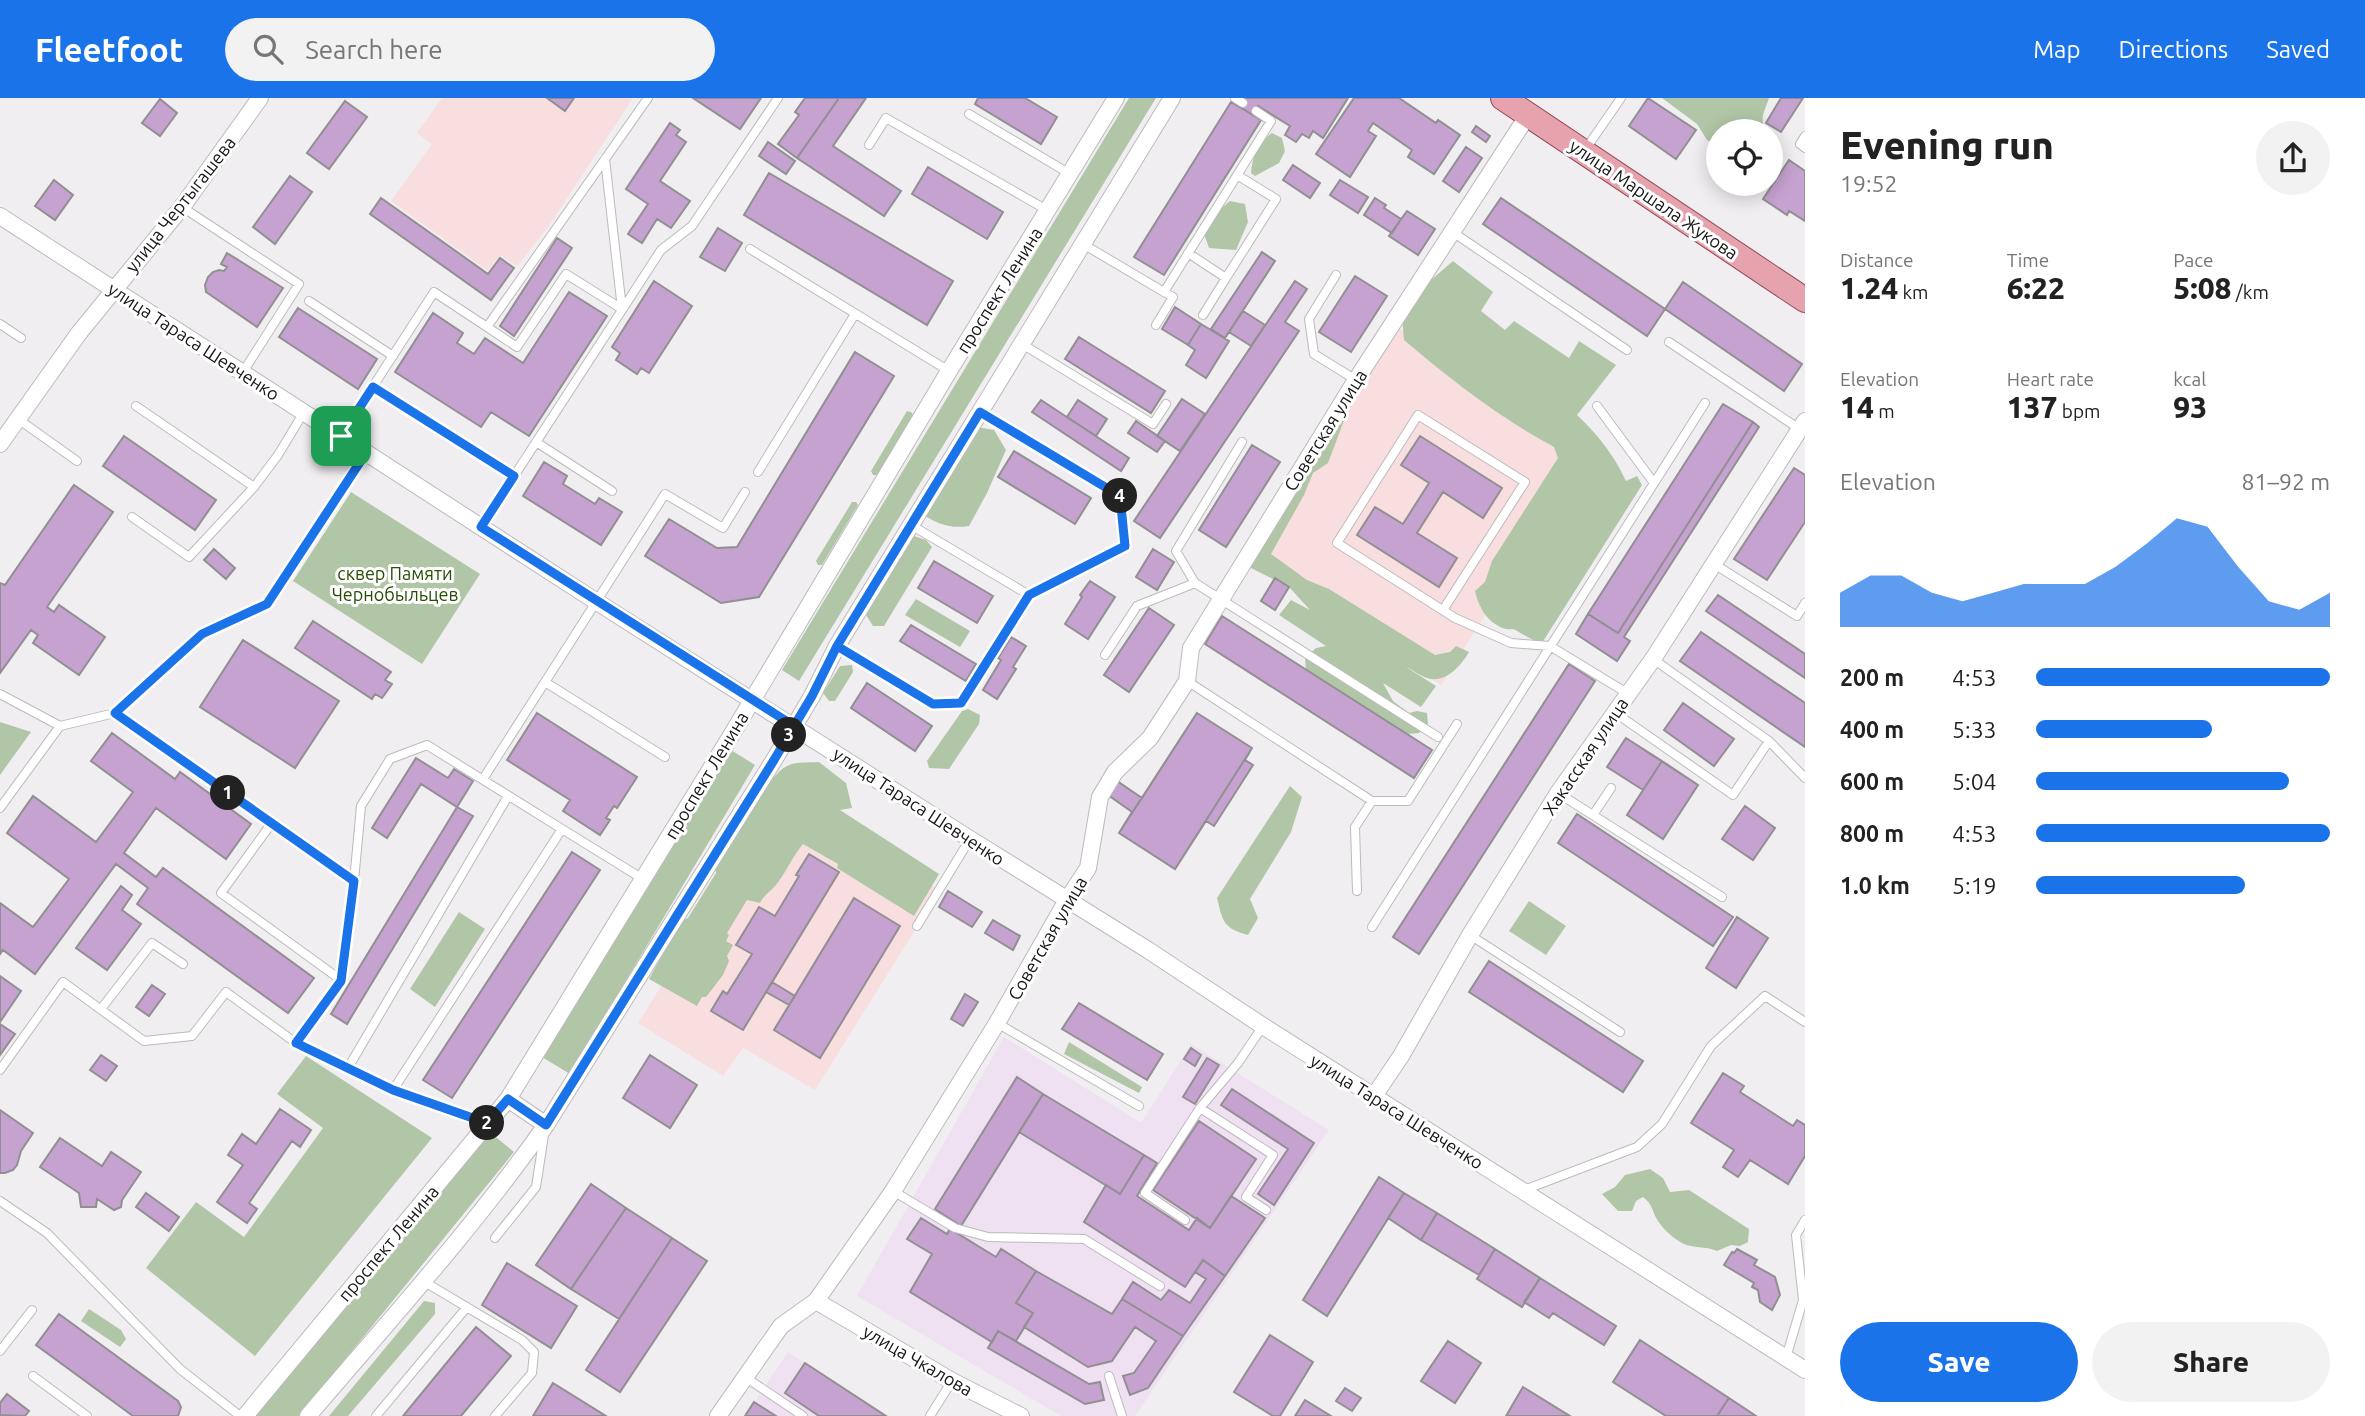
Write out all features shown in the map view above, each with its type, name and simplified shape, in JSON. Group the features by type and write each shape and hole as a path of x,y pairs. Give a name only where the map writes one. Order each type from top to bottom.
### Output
{"main road":[{"name":"улица Маршала Жукова","path":"1503,98 1805,300"}],"street":[{"name":"улица Чертыгашева","path":"0,444 114,289 182,207 260,98"},
{"name":"проспект Ленина","path":"243,1416 508,1099 1116,98"},
{"path":"308,1416 522,1160 546,1125 794,726 837,646 1172,98"},
{"name":"Советская улица","path":"718,1416 781,1325 816,1301 893,1191 998,1023 1088,867 1100,797 1115,772 1150,738 1186,681 1191,648 1356,380 1528,115"},
{"name":"улица Тараса Шевченко","path":"1,218 597,602 1805,1370"},
{"name":"Хакасская улица","path":"1374,1096 1401,1056 1470,935 1558,793 1653,659 1803,428"},
{"path":"508,1099 546,1125"},
{"name":"улица Чкалова","path":"816,1301 952,1381 1021,1416"}],"lane":[{"path":"487,327 648,98"},
{"path":"481,527 661,250 692,226 778,98"},
{"path":"1607,115 1613,98"},
{"path":"1583,152 1620,98"},
{"path":"1164,292 1271,121 1255,111"},
{"path":"969,114 1070,174"},
{"path":"869,145 886,118 1047,210"},
{"path":"1805,136 1800,144 1805,148"},
{"path":"605,159 622,309"},
{"path":"1203,315 1276,199 1237,175"},
{"path":"182,207 299,284 243,372"},
{"path":"1451,231 1627,350"},
{"path":"1083,244 1172,298 1156,325"},
{"path":"750,249 949,371"},
{"path":"1188,253 1226,278"},
{"path":"341,436 434,292 517,347 566,274 622,309"},
{"path":"1336,275 1309,318 1314,354 1356,380"},
{"path":"309,301 393,356"},
{"path":"758,472 855,314"},
{"path":"0,324 21,338"},
{"path":"1669,342 1803,428"},
{"path":"1022,344 1153,424 1167,404"},
{"path":"373,387 514,476"},
{"path":"1372,927 1705,403"},
{"path":"136,406 254,487"},
{"path":"1597,406 1654,482"},
{"path":"132,517 190,558 254,487 278,455 304,412"},
{"path":"837,646 933,704 961,703 1029,595 1125,546 1120,496 980,412"},
{"path":"1443,610 1525,482 1418,415 1337,543 1443,610 1463,622 1511,643 1550,646 1627,693"},
{"path":"18,419 77,461"},
{"path":"536,442 612,491"},
{"path":"1242,442 1176,551 1195,583 1437,737"},
{"path":"0,808 60,726 115,713 202,634 267,604 366,453"},
{"path":"482,779 665,494 723,528 745,492"},
{"path":"911,524 1029,595"},
{"path":"1714,564 1797,616 1805,603"},
{"path":"1105,655 1137,606 1195,583"},
{"path":"1653,659 1769,741 1805,778"},
{"path":"1186,681 1372,800 1408,801 1457,724"},
{"path":"544,682 666,757"},
{"path":"0,694 60,726"},
{"path":"1614,712 1733,795 1769,741"},
{"path":"115,713 354,881"},
{"path":"296,1043 341,981 361,806 390,759 427,745 643,879"},
{"path":"1593,815 1611,788"},
{"path":"1558,793 1722,897"},
{"path":"348,1068 508,796"},
{"path":"1356,891 1355,827 1372,800"},
{"path":"271,824 221,893 341,981"},
{"path":"393,1090 562,829"},
{"path":"917,926 970,839"},
{"path":"1470,935 1620,1032"},
{"path":"101,1009 152,943 183,964"},
{"path":"0,1070 63,982 145,1041 192,1036 226,992 296,1043 393,1090 487,1123"},
{"path":"1524,1191 1637,1147 1662,1124 1711,1046 1765,996 1805,1022"},
{"path":"998,1023 1139,1106"},
{"path":"1185,1220 1145,1194 1200,1108 1238,1063 1263,1026"},
{"path":"1200,1108 1273,1155 1246,1197 1266,1210"},
{"path":"495,1238 536,1187 546,1125"},
{"path":"893,1191 955,1228 988,1237 1084,1239 1160,1286"},
{"path":"0,1201 47,1233 180,1369 243,1416"},
{"path":"1786,1358 1803,1300 1797,1235 1805,1220"},
{"path":"423,1281 522,1340 534,1352 532,1373 495,1416"},
{"path":"376,1416 467,1307"},
{"path":"0,1351 32,1310"},
{"path":"33,1376 87,1416"},
{"path":"1109,1376 1122,1416"},
{"path":"745,1377 803,1416"},
{"path":"930,1416 952,1381"}],"shaded area":[{"path":"442,98 633,98 546,230 517,266 500,255 488,271 391,201 432,144 417,133"},
{"path":"1395,326 1590,449 1441,685 1250,562"},
{"path":"783,792 940,890 815,1090 743,1048 723,1076 638,1023"},
{"path":"1004,1037 1141,1123 1191,1044 1329,1130 1135,1416 1061,1416 857,1296"},
{"path":"788,1352 805,1363 886,1416 745,1416"}],"green space":[{"path":"1129,98 1156,98 799,681 782,670"},
{"path":"1662,98 1769,98 1763,119 1706,119 1706,138 1697,124"},
{"path":"1272,133 1282,138 1285,151 1279,163 1255,176 1251,173 1254,156 1259,146"},
{"path":"1230,201 1245,204 1248,222 1236,250 1209,248 1204,234 1219,210"},
{"path":"1453,261 1493,292 1481,311 1505,330 1514,321 1569,358 1579,341 1616,365 1577,415 1605,446 1626,481 1637,476 1642,485 1542,643 1494,623 1482,609 1475,591 1485,582 1492,561 1558,458 1554,447 1476,398 1404,340 1402,316 1410,298"},
{"path":"1343,407 1348,410 1328,463 1313,473 1304,495 1271,554 1307,580 1329,589 1435,655 1450,652 1456,646 1469,652 1457,668 1440,678 1427,678 1406,667 1436,686 1421,707 1383,683 1393,701 1409,713 1427,713 1428,724 1419,733 1408,734 1306,670 1305,658 1316,648 1326,646 1279,615 1291,600 1310,610 1289,587 1245,565"},
{"path":"907,411 913,415 877,475 873,475 871,471"},
{"path":"977,427 994,430 1006,450 969,526 950,526 923,515"},
{"name":"сквер Памяти Чернобыльцев","path":"351,492 480,574 422,664 293,581"},
{"path":"852,502 858,505 822,565 818,565 816,561"},
{"path":"914,536 926,540 932,547 884,626 873,626 866,615"},
{"path":"916,599 970,631 960,647 905,615"},
{"path":"852,665 853,672 835,701 829,701 823,693 840,666"},
{"path":"968,709 980,715 979,724 949,769 929,768 927,761 962,711"},
{"path":"0,722 31,732 0,775"},
{"path":"731,750 755,765 570,1074 542,1057"},
{"path":"819,762 846,783 852,808 840,810 939,874 914,916 837,868 838,864 803,844 779,881 760,903 747,900 727,933 729,935 726,941 733,945 727,956 729,961 723,975 697,1006 649,979 681,921 688,918 716,873 715,866 769,783 785,767"},
{"path":"1290,786 1302,797 1291,832 1250,899 1258,918 1248,935 1233,930 1225,923 1217,898"},
{"path":"1529,901 1566,926 1546,955 1509,931"},
{"path":"459,912 485,929 435,1007 410,989"},
{"path":"1069,1042 1142,1087 1139,1093 1064,1054"},
{"path":"306,1056 432,1138 255,1356 146,1268 196,1202 244,1237 323,1128 277,1094"},
{"path":"486,1129 514,1152 299,1416 254,1416"},
{"path":"1650,1169 1663,1178 1670,1192 1689,1190 1749,1229 1748,1242 1717,1251 1687,1245 1663,1228 1649,1202 1643,1197 1636,1201 1632,1211 1618,1211 1602,1194 1615,1187 1625,1175"},
{"path":"424,1301 435,1303 435,1314 348,1416 329,1416"},
{"path":"89,1309 121,1330 126,1339 120,1347 81,1321"}],"building":[{"path":"547,98 574,98 565,111"},
{"path":"693,98 761,98 740,129"},
{"path":"805,98 839,98 797,158 778,144 799,115 795,112"},
{"path":"839,98 866,98 833,146 901,191 884,216 797,158"},
{"path":"978,98 1025,98 1057,117 1041,144 975,104"},
{"path":"1245,98 1348,98 1323,138 1313,131 1309,138 1302,134 1296,142 1285,135 1290,126 1258,106 1253,115 1240,107"},
{"path":"1354,98 1399,98 1436,123 1438,120 1460,135 1434,174 1408,157 1412,150 1373,123 1368,131 1376,136 1350,177 1316,154"},
{"path":"1648,98 1696,130 1676,159 1629,126"},
{"path":"1781,98 1803,98 1783,129 1783,119 1768,119"},
{"path":"160,99 177,113 160,136 142,123"},
{"path":"345,101 367,117 329,169 307,153"},
{"path":"1231,102 1261,120 1164,275 1134,257"},
{"path":"670,123 680,130 676,135 686,142 660,181 690,201 671,228 657,219 642,243 628,234 648,204 626,189"},
{"path":"1476,126 1490,136 1486,142 1472,132"},
{"path":"768,142 795,161 786,174 759,156"},
{"path":"1466,147 1482,158 1459,192 1443,181"},
{"path":"1789,160 1805,171 1805,221 1789,211 1787,215 1763,199 1765,196 1783,196 1783,169"},
{"path":"1293,165 1320,183 1310,198 1283,180"},
{"path":"928,167 1003,212 987,239 912,194"},
{"path":"769,173 953,281 927,325 744,215"},
{"path":"290,176 312,192 275,244 253,227"},
{"path":"54,180 73,195 55,220 35,206"},
{"path":"1340,180 1368,197 1358,213 1330,195"},
{"path":"381,198 488,274 500,258 514,268 491,300 370,214"},
{"path":"1375,198 1386,205 1384,208 1401,219 1392,233 1364,215"},
{"path":"1501,198 1665,309 1647,336 1483,224"},
{"path":"1407,211 1435,229 1418,255 1389,236"},
{"path":"718,228 742,243 725,271 700,257"},
{"path":"557,238 572,248 514,336 500,326"},
{"path":"1262,252 1275,261 1225,338 1211,329"},
{"path":"227,253 283,288 257,327 206,292 208,277 213,272 224,271 227,267 221,264"},
{"path":"1355,276 1387,296 1351,352 1319,332"},
{"path":"654,281 692,306 649,373 641,368 637,374 616,360 620,353 612,347"},
{"path":"1295,281 1307,289 1285,322 1299,331 1160,538 1134,521"},
{"path":"1683,282 1802,364 1784,391 1665,309"},
{"path":"569,292 607,316 529,436 491,412 481,427 395,372 433,313 463,333 457,343 474,354 485,338 523,363"},
{"path":"1175,307 1201,324 1188,345 1162,329"},
{"path":"298,308 377,359 358,389 279,337"},
{"path":"1243,311 1265,325 1251,346 1229,332"},
{"path":"1201,324 1229,341 1206,378 1186,365 1195,350 1188,345"},
{"path":"1079,337 1165,391 1151,413 1065,359"},
{"path":"855,352 894,376 759,597 721,603 645,556 669,519 717,548 737,547"},
{"path":"1182,399 1205,414 1180,451 1157,436"},
{"path":"1041,400 1129,458 1121,471 1032,412"},
{"path":"1078,400 1107,419 1096,436 1067,417"},
{"path":"1723,404 1753,422 1618,633 1588,614"},
{"path":"1136,421 1165,441 1157,452 1128,433"},
{"path":"1753,422 1759,427 1624,637 1630,641 1617,661 1576,634 1588,614 1618,633"},
{"path":"124,436 216,500 195,530 103,466"},
{"path":"1420,436 1502,488 1483,518 1443,492 1417,533 1457,558 1439,587 1357,535 1375,507 1403,524 1429,483 1401,465"},
{"path":"1252,445 1280,462 1226,547 1199,530"},
{"path":"1014,451 1091,498 1075,524 998,477"},
{"path":"544,462 567,476 563,484 595,504 599,498 622,512 601,545 523,496"},
{"path":"1794,468 1805,475 1805,522 1767,580 1734,559"},
{"path":"74,485 113,512 47,607 54,612 59,605 105,637 79,675 33,643 38,635 31,630 0,673 0,583 5,585"},
{"path":"214,549 235,568 226,579 204,560"},
{"path":"1153,549 1174,562 1157,590 1136,577"},
{"path":"934,561 993,596 977,623 918,588"},
{"path":"1275,578 1289,587 1275,610 1261,601"},
{"path":"1090,581 1115,597 1088,639 1065,624"},
{"path":"1718,595 1805,654 1805,678 1706,611"},
{"path":"1149,608 1174,625 1129,692 1104,675"},
{"path":"1222,616 1432,750 1414,778 1205,644"},
{"path":"313,621 391,672 385,680 392,684 382,698 375,694 372,699 295,648"},
{"path":"911,625 976,664 966,681 900,641"},
{"path":"1701,632 1805,703 1805,747 1680,661"},
{"path":"1011,637 1026,646 1013,667 1016,669 997,699 983,690"},
{"path":"243,640 339,701 295,768 200,707"},
{"path":"1569,664 1595,681 1419,954 1393,937"},
{"path":"867,683 932,726 915,751 851,708"},
{"path":"1683,703 1734,739 1714,766 1664,730"},
{"path":"537,713 637,777 617,808 614,806 606,818 610,820 600,835 563,811 570,800 507,760"},
{"path":"1197,713 1252,748 1245,760 1253,765 1214,826 1206,821 1175,869 1119,833 1132,812 1108,795 1117,781 1142,798"},
{"path":"1197,713 1252,748 1175,869 1119,833"},
{"path":"112,733 175,779 180,772 251,824 226,859 156,808 124,853 156,877 163,868 314,978 288,1013 137,904 148,888 116,864 35,974 3,950 0,954 0,903 33,927 69,879 7,833 33,796 96,842 133,792 91,761"},
{"path":"1626,738 1698,785 1663,839 1627,815 1643,790 1607,767"},
{"path":"1626,738 1662,761 1643,790 1607,767"},
{"path":"416,758 448,778 454,769 473,781 457,807 421,784 387,838 372,828"},
{"path":"1662,761 1698,785 1663,839 1627,815"},
{"path":"1745,806 1775,828 1753,860 1722,839"},
{"path":"457,807 473,816 347,1024 331,1014"},
{"path":"1577,814 1733,917 1713,946 1558,843"},
{"path":"572,852 600,870 452,1098 423,1080"},
{"path":"809,854 839,872 743,1030 711,1011 723,991 727,994 752,954 736,945 759,907 775,916"},
{"path":"121,886 132,895 122,910 141,924 107,970 76,948"},
{"path":"948,891 982,912 972,927 939,907"},
{"path":"854,898 900,926 820,1058 774,1030"},
{"path":"1737,917 1768,938 1736,988 1706,968"},
{"path":"993,920 1020,936 1013,950 985,933"},
{"path":"1489,961 1643,1061 1623,1092 1469,992"},
{"path":"0,976 21,991 0,1022"},
{"path":"772,982 795,996 789,1005 766,992"},
{"path":"152,985 165,994 149,1016 136,1007"},
{"path":"965,994 978,1002 963,1026 951,1019"},
{"path":"1079,1003 1163,1054 1147,1080 1062,1029"},
{"path":"0,1024 15,1034 0,1055"},
{"path":"1191,1048 1201,1055 1195,1066 1184,1059"},
{"path":"101,1055 117,1066 106,1081 90,1070"},
{"path":"650,1055 697,1085 670,1128 623,1098"},
{"path":"1207,1058 1219,1065 1195,1104 1183,1097"},
{"path":"1723,1073 1744,1086 1740,1092 1793,1126 1797,1120 1805,1125 1805,1156 1788,1184 1750,1160 1738,1177 1723,1167 1734,1150 1691,1123"},
{"path":"1017,1077 1043,1094 961,1226 935,1209"},
{"path":"1232,1089 1314,1143 1274,1205 1258,1194 1288,1149 1221,1105"},
{"path":"1043,1094 1144,1155 1120,1194 1019,1132"},
{"path":"280,1109 311,1130 300,1147 292,1141 249,1203 257,1209 247,1223 217,1202 243,1165 228,1155 242,1134 256,1144"},
{"path":"0,1110 33,1133 21,1151 17,1165 5,1173 0,1173"},
{"path":"1199,1121 1256,1159 1210,1228 1153,1190"},
{"path":"60,1138 102,1166 111,1152 141,1172 122,1200 121,1207 114,1210 97,1199 96,1207 81,1207 79,1193 40,1167"},
{"path":"1144,1155 1157,1163 1137,1196 1189,1230 1197,1218 1210,1228 1231,1196 1265,1218 1225,1276 1203,1260 1185,1287 1084,1222 1106,1185 1120,1194"},
{"path":"1379,1177 1404,1193 1327,1316 1303,1300"},
{"path":"591,1184 626,1208 571,1289 536,1265"},
{"path":"146,1193 179,1217 169,1231 136,1207"},
{"path":"1404,1193 1437,1213 1421,1240 1388,1218"},
{"path":"626,1208 672,1238 619,1319 571,1289"},
{"path":"1437,1213 1495,1249 1479,1275 1421,1240"},
{"path":"921,1218 947,1234 950,1229 996,1257 1001,1249 1036,1271 1016,1303 1033,1313 1016,1341 998,1331 992,1342 910,1292 932,1254 907,1239"},
{"path":"672,1238 707,1261 620,1392 586,1370"},
{"path":"1495,1249 1540,1278 1522,1307 1477,1279"},
{"path":"1737,1249 1757,1260 1754,1265 1775,1277 1780,1295 1772,1310 1760,1302 1758,1290 1752,1287 1754,1283 1724,1265"},
{"path":"1203,1260 1225,1276 1183,1336 1122,1299 1133,1282 1161,1300 1169,1290 1190,1303 1206,1279 1195,1272"},
{"path":"507,1263 577,1306 551,1348 482,1305"},
{"path":"1036,1271 1112,1314 1122,1299 1183,1336 1148,1388 1130,1395 1123,1376 1134,1373 1156,1341 1135,1327 1112,1361 1088,1367 1024,1327 1033,1313 1016,1303"},
{"path":"1540,1278 1616,1326 1604,1345 1553,1313 1549,1318 1524,1302"},
{"path":"59,1314 178,1401 181,1407 178,1416 133,1416 36,1345"},
{"path":"476,1327 511,1356 461,1416 403,1416"},
{"path":"998,1331 1089,1384 1100,1382 1104,1400 1085,1404 988,1348"},
{"path":"1270,1335 1313,1362 1280,1416 1273,1416 1234,1392"},
{"path":"1640,1340 1729,1398 1717,1416 1666,1416 1613,1382"},
{"path":"1448,1341 1481,1363 1455,1403 1421,1381"},
{"path":"805,1363 886,1416 819,1416 785,1393"},
{"path":"553,1383 606,1416 533,1416"},
{"path":"1523,1387 1570,1416 1506,1416"},
{"path":"1345,1388 1361,1398 1352,1411 1336,1401"},
{"path":"7,1394 29,1411 25,1416 0,1415 0,1403"},
{"path":"1729,1398 1756,1416 1717,1416"},
{"path":"1305,1400 1331,1416 1295,1416"},
{"path":"754,1402 776,1416 745,1416"}],"route":[{"path":"341,436 366,453 267,604 202,634 115,713 354,881 341,981 296,1043 393,1090 487,1123 508,1099 546,1125 774,760 812,696 837,646 980,412 1120,496 1125,546 1029,595 961,703 933,704 837,646 794,726 481,527 514,476 373,387 341,436"}]}
